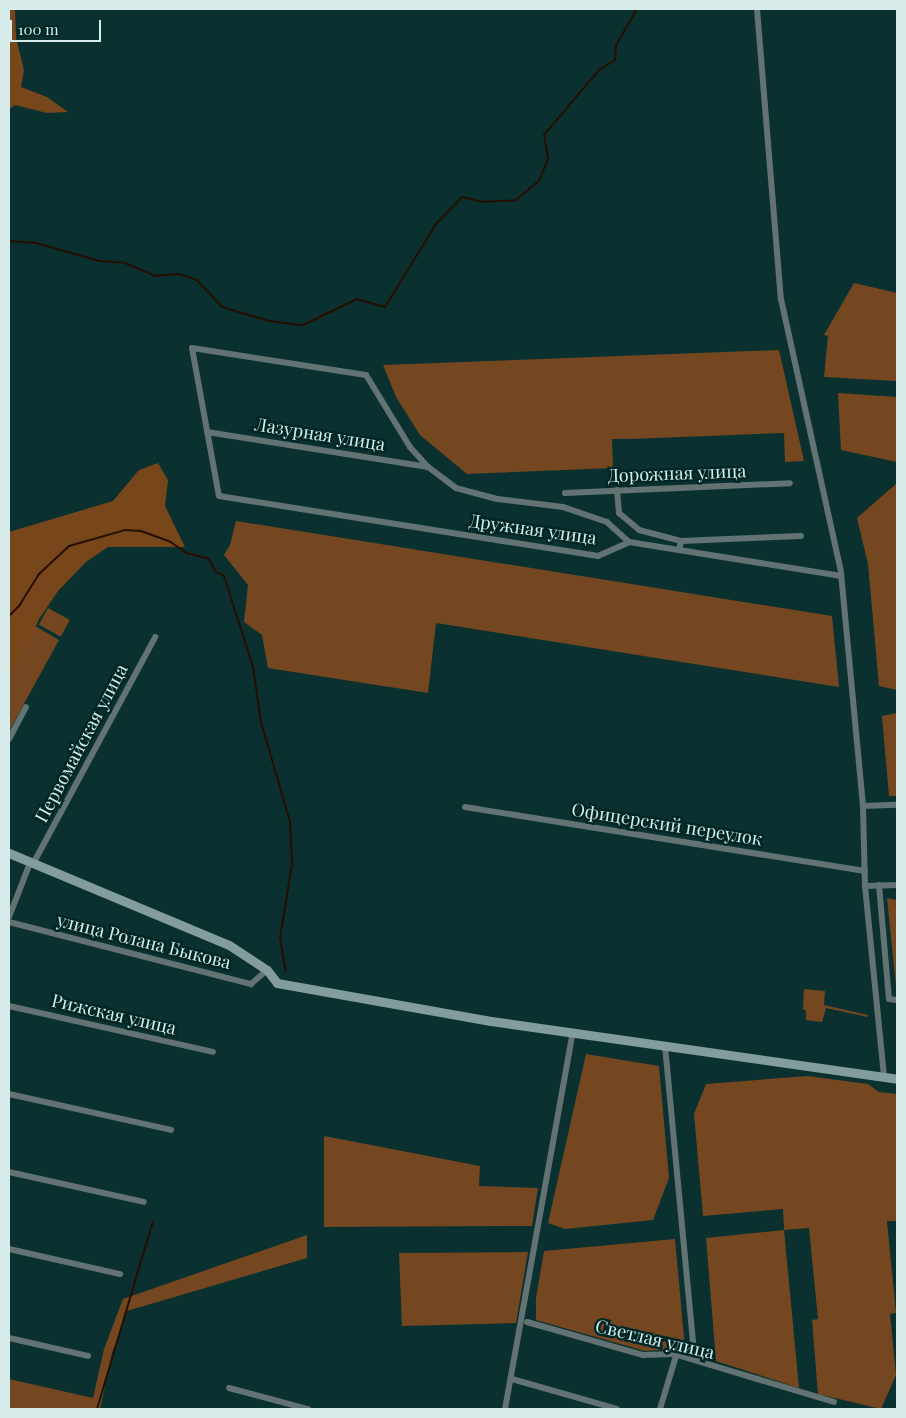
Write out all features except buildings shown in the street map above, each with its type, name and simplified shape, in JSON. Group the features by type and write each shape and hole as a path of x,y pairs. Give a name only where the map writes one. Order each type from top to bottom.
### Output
{"street":[{"path":"757,9 781,299 841,576 863,806 865,886 884,1077"},
{"name":"Дружная улица","path":"428,467 410,447 366,375 192,348 219,496 598,556 630,542"},
{"name":"Лазурная улица","path":"207,432 428,467"},
{"path":"428,467 456,488 497,499 563,507 607,522 630,542 841,576"},
{"name":"Дорожная улица","path":"565,492 790,483"},
{"path":"617,490 619,513 639,530 681,541 801,536"},
{"path":"679,550 681,541"},
{"name":"Первомайская улица","path":"9,917 31,863 155,637"},
{"path":"9,738 26,707"},
{"path":"863,806 897,805"},
{"name":"Офицерский переулок","path":"465,807 865,871"},
{"path":"9,853 229,945 267,970 277,984 355,999 897,1079"},
{"path":"879,885 889,999 897,1000"},
{"path":"865,886 897,885"},
{"name":"улица Ролана Быкова","path":"9,922 251,984 267,970"},
{"name":"Рижская улица","path":"9,1006 213,1052"},
{"path":"505,1409 573,1032"},
{"path":"660,1409 676,1356 694,1342 665,1045"},
{"path":"9,1094 171,1130"},
{"path":"9,1172 144,1202"},
{"path":"9,1249 120,1274"},
{"name":"Светлая улица","path":"527,1322 643,1355 676,1356 834,1402"},
{"path":"9,1338 88,1356"},
{"path":"512,1379 617,1409"},
{"path":"229,1388 308,1409"}],"shaded area":[{"path":"9,9 15,9 16,38 24,70 21,87 47,97 68,112 47,113 15,105 9,109"},
{"path":"854,283 897,293 897,381 824,377 828,336 824,335"},
{"path":"779,350 804,461 785,462 784,433 612,439 613,468 467,474 420,435 396,397 383,365"},
{"path":"838,393 897,397 897,462 841,450"},
{"path":"158,463 168,480 165,506 185,547 108,547 86,562 58,591 39,619 25,652 9,673 9,532 113,501 139,470"},
{"path":"897,483 897,690 879,686 868,564 857,518"},
{"path":"236,521 832,616 839,687 436,623 428,693 268,668 262,635 244,622 248,585 224,555 230,545"},
{"path":"48,608 70,620 61,637 39,625"},
{"path":"35,626 59,640 9,731 9,672"},
{"path":"897,713 897,796 889,796 882,716"},
{"path":"887,898 897,900 897,996"},
{"path":"804,989 825,991 824,1005 868,1015 868,1017 826,1008 822,1022 806,1020 806,1011 803,1009"},
{"path":"586,1054 659,1066 669,1178 653,1220 565,1229 548,1223"},
{"path":"807,1076 868,1084 879,1092 897,1094 897,1221 887,1221 896,1313 890,1314 896,1375 881,1409 818,1394 812,1320 818,1319 809,1228 784,1230 783,1209 703,1216 694,1114 706,1084"},
{"path":"324,1136 480,1166 479,1186 538,1188 532,1226 324,1227"},
{"path":"784,1230 799,1388 716,1361 706,1238"},
{"path":"307,1235 307,1258 127,1311 112,1353 100,1409 9,1409 9,1379 93,1398 104,1349 123,1299"},
{"path":"675,1239 685,1348 645,1351 536,1320 536,1298 544,1251"},
{"path":"528,1252 516,1323 402,1326 399,1253"}],"waterway":[{"path":"9,241 36,243 99,261 125,263 155,276 179,274 197,280 222,307 269,321 303,325 357,299 385,307 436,224 462,197 483,202 516,200 539,181 548,159 544,135 599,70 615,60 616,45 637,9"},
{"path":"9,616 19,606 39,574 69,546 125,530 141,531 169,541 187,553 209,559 215,571 224,576 253,667 261,722 290,822 292,864 280,938 286,971"},
{"path":"97,1409 153,1221"}]}
